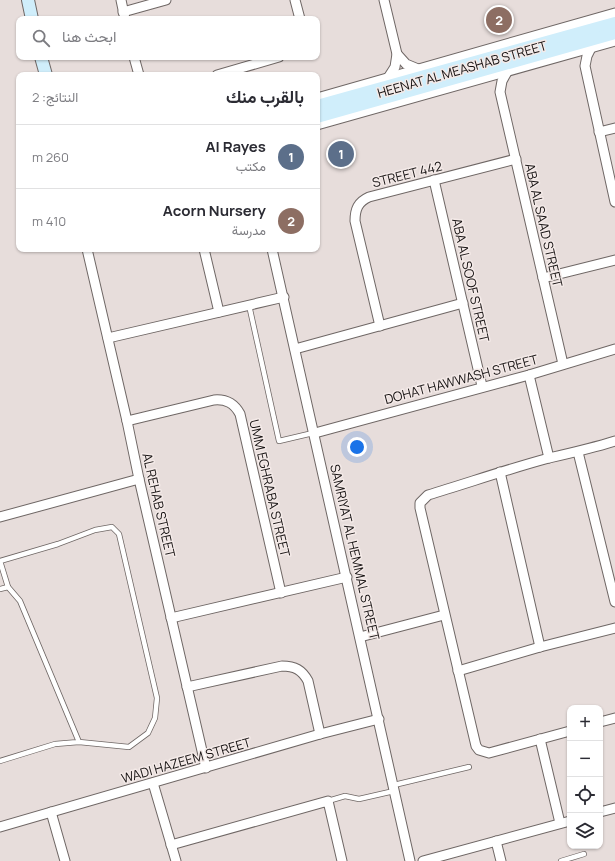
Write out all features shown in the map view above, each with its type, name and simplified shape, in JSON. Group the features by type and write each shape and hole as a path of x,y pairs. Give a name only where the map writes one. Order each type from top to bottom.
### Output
{"street":[{"path":"28,0 31,16"},
{"path":"121,0 124,16 166,0"},
{"path":"295,0 299,16"},
{"path":"384,0 397,54 395,67 388,78"},
{"name":"HEENAT AL MEASHAB STREET","path":"320,97 594,20 615,23"},
{"name":"HEENAT AL MEASHAB STREET","path":"320,116 542,53 615,23"},
{"name":"HEENAT AL MEASHAB STREET","path":"320,105 615,23"},
{"name":"HEENAT AL MEASHAB STREET","path":"320,124 615,41"},
{"path":"591,48 587,56 585,66 615,202"},
{"path":"522,68 542,53"},
{"path":"397,54 406,64 446,70"},
{"path":"567,54 577,58 585,66"},
{"path":"43,60 45,72"},
{"path":"135,60 138,72"},
{"path":"230,72 269,60"},
{"path":"500,92 502,81 507,72"},
{"path":"482,78 492,83 500,92"},
{"name":"ABA AL SAAD STREET","path":"500,92 563,364"},
{"path":"599,132 615,128"},
{"name":"STREET 442","path":"380,326 355,221 357,206 362,200 369,197 516,159"},
{"name":"ABA AL SOOF STREET","path":"434,180 482,386"},
{"name":"AL REHAB STREET","path":"88,252 206,768"},
{"path":"205,252 219,312"},
{"name":"SAMRIYAT AL HEMMAL STREET","path":"273,252 315,433 410,861"},
{"path":"543,278 615,260"},
{"path":"108,338 284,298"},
{"path":"295,349 463,303"},
{"name":"DOHAT HAWWASH STREET","path":"315,433 615,349"},
{"path":"528,374 549,458"},
{"name":"UMM EGHRABA STREET","path":"127,421 214,400 229,402 236,407 240,414 281,592"},
{"path":"567,732 488,753 479,750 476,746 444,615 420,503 428,495 500,472 615,441"},
{"path":"578,452 615,602"},
{"path":"500,472 540,647"},
{"path":"0,517 139,479"},
{"path":"171,618 347,577"},
{"path":"360,637 444,615"},
{"path":"458,671 540,647 615,628"},
{"path":"187,687 282,666 297,668 304,673 308,681 320,734"},
{"path":"603,721 615,718"},
{"name":"WADI HAZEEM STREET","path":"0,827 320,734 379,719"},
{"path":"540,739 560,823"},
{"path":"154,783 176,861"},
{"path":"171,845 328,801 342,861"},
{"path":"603,811 615,808"},
{"path":"51,812 65,861"},
{"path":"423,861 567,822"},
{"path":"496,841 501,861"}],"lane":[{"path":"249,306 279,441 315,433"},
{"path":"0,761 55,744 79,742 129,747 148,733 155,718 157,698 119,534 112,527 95,530 58,544 0,561 8,586 20,601 79,742"},
{"path":"0,589 8,586"},
{"path":"328,801 345,796 359,799 469,767"},
{"path":"561,861 584,854"}],"place":[{"name":"Acorn Nursery","path":"499,20"},
{"name":"Al Rayes","path":"341,154"}]}
